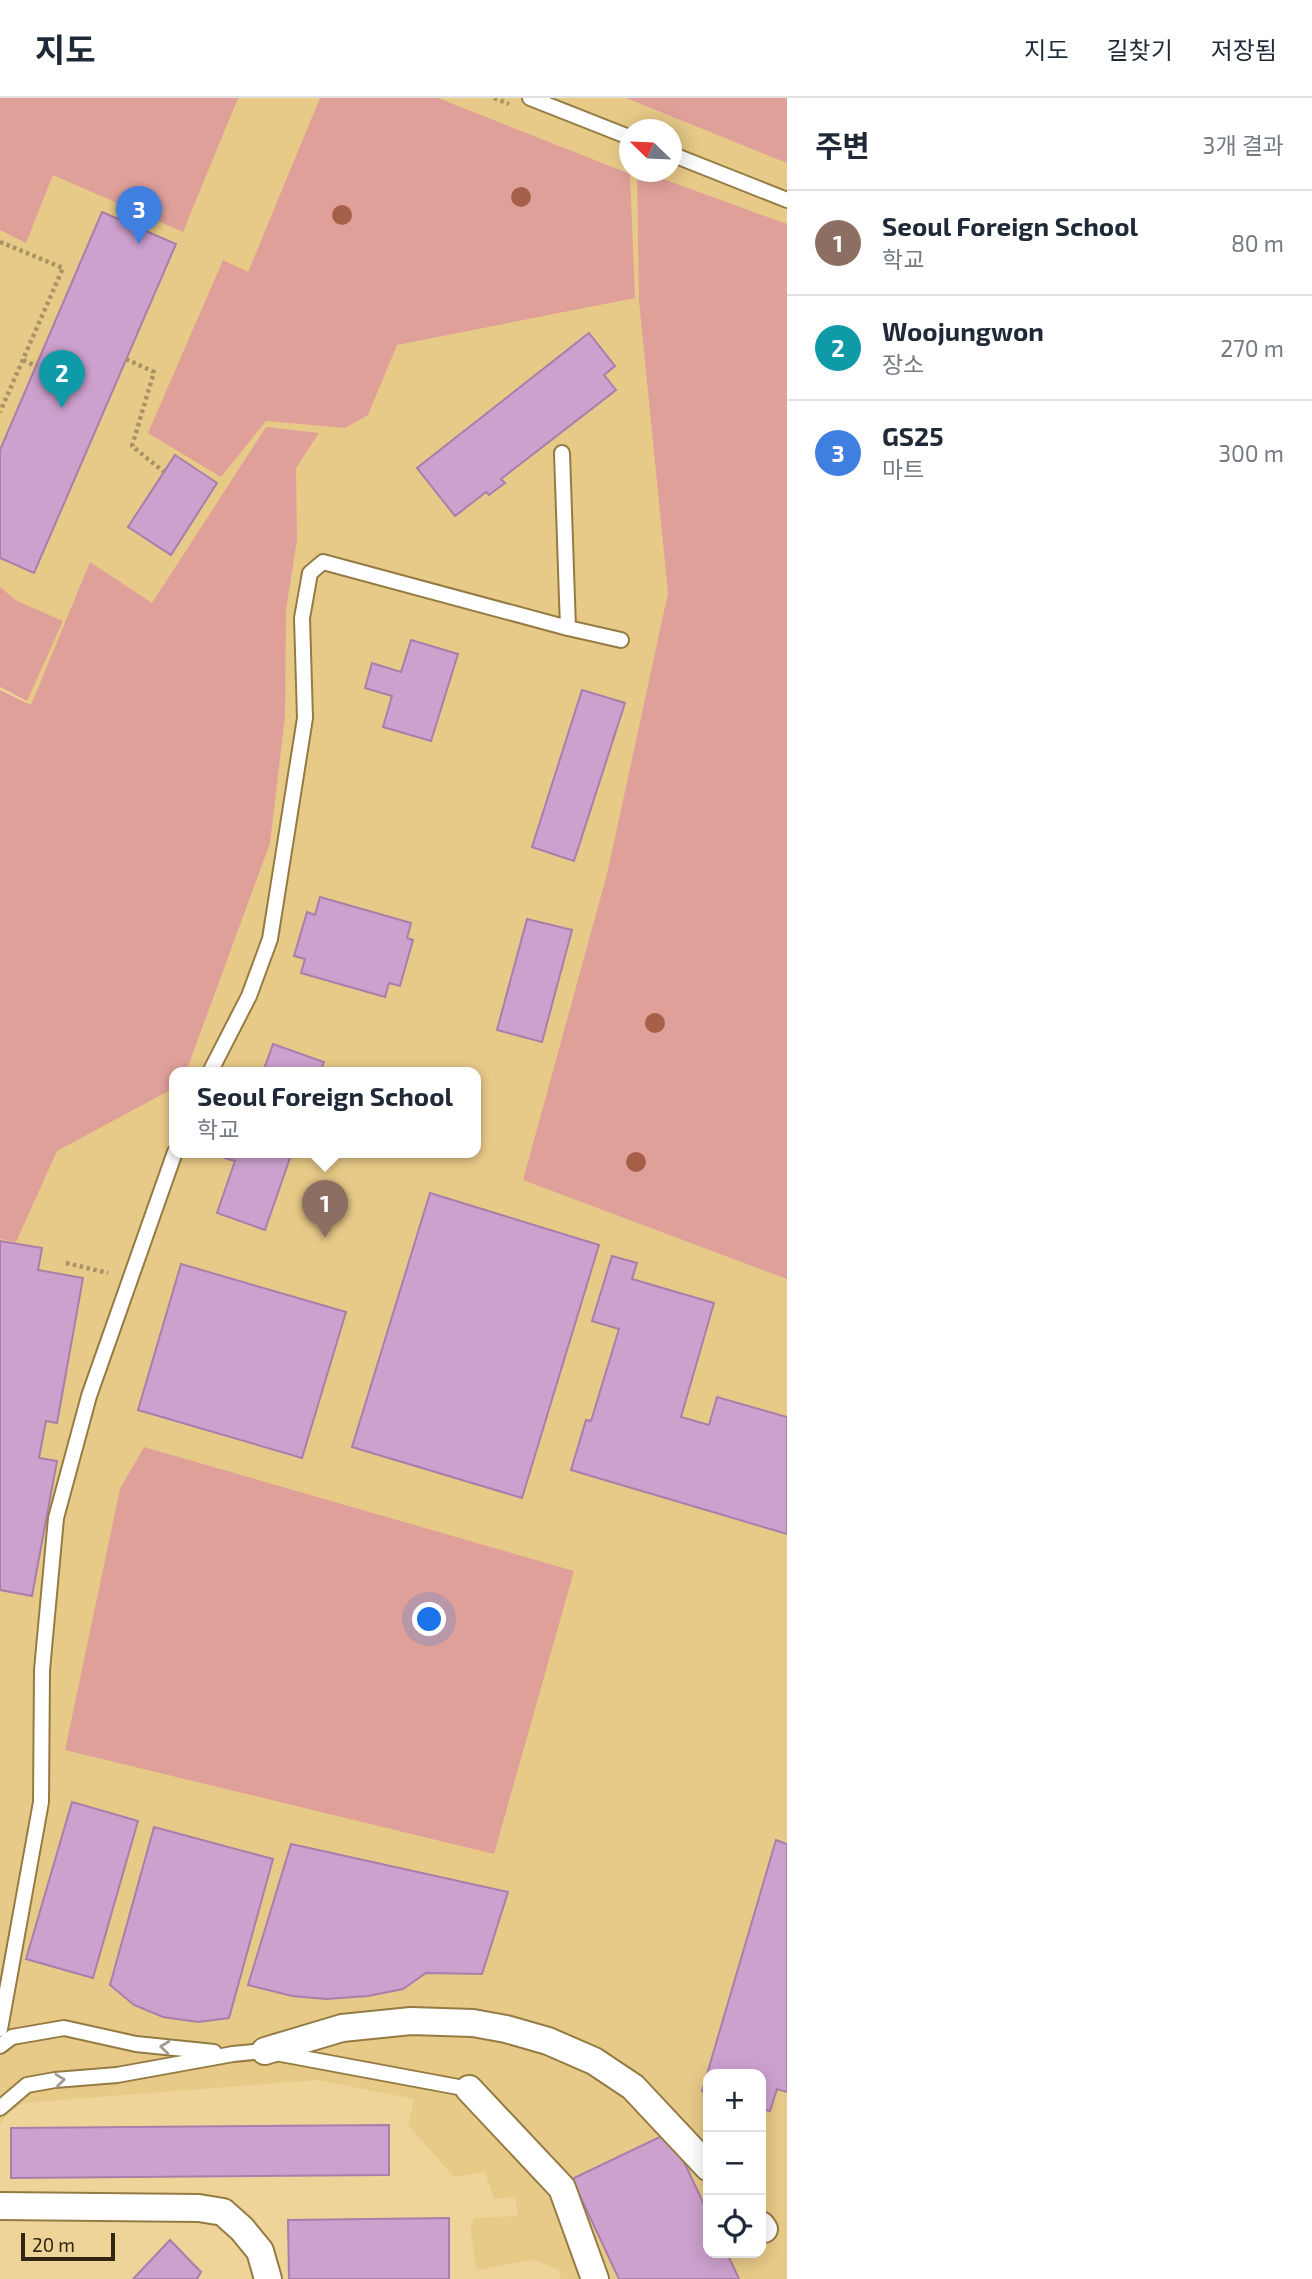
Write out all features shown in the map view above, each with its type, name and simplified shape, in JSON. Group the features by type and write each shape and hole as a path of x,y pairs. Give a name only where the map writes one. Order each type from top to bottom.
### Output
{"street":[{"path":"265,2051 342,2028 411,2021 473,2023 506,2029 548,2041 594,2061 633,2087 703,2162"},
{"path":"469,2089 562,2188 595,2279"},
{"path":"0,2206 199,2208 223,2212 260,2251 268,2279"}],"lane":[{"path":"530,98 619,133"},
{"path":"682,158 787,200"},
{"path":"562,453 568,628"},
{"path":"213,1067 249,996 270,939 305,718 302,618 310,573 323,562 621,640"},
{"path":"0,2029 41,1802 42,1670 56,1518 89,1396 173,1158"},
{"path":"0,2046 12,2036 64,2028 136,2044 233,2054"},
{"path":"0,2108 27,2085 117,2075 233,2054 265,2051 469,2089"}],"path":[{"path":"0,242 63,268 0,412"},
{"path":"126,359 154,373 132,446 163,472"},
{"path":"23,360 36,366"},
{"path":"66,1263 129,1279"}],"shaded area":[{"path":"0,98 787,98 787,2279 561,2279 558,2269 533,2260 477,2270 470,2229 474,2218 518,2216 515,2197 494,2199 485,2172 454,2177 408,2125 414,2099 318,2080 23,2103 6,2115 0,2125 0,890 34,647 0,635"},
{"path":"0,98 238,98 183,232 53,175 26,243 0,230"},
{"path":"320,98 438,98 619,170 619,182 630,182 635,298 397,345 368,415 345,428 266,421 221,477 148,433 223,260 248,272"},
{"path":"626,98 787,98 787,163 682,119"},
{"path":"637,182 672,182 787,224 787,1279 523,1180 607,874 668,593 639,301"},
{"path":"266,427 319,433 296,468 297,540 286,610 285,717 270,843 188,1067 169,1067 169,1091 57,1151 16,1242 0,1239 0,690 31,705 90,562 152,603"},
{"path":"0,587 17,601 63,621 27,701 0,687"},
{"path":"144,1447 574,1571 494,1854 65,1750 120,1489"}],"building":[{"path":"102,212 176,244 34,573 0,558 0,450"},
{"path":"589,333 615,366 604,375 616,390 501,479 505,483 489,495 486,492 455,516 417,468"},
{"path":"175,455 217,483 171,555 128,527"},
{"path":"411,640 458,654 431,741 383,727 392,696 365,688 372,663 401,672"},
{"path":"582,690 625,703 574,861 532,847"},
{"path":"320,897 411,923 407,938 413,940 400,986 389,983 385,997 301,973 305,959 294,956 307,912 315,915"},
{"path":"527,919 572,930 542,1042 497,1030"},
{"path":"273,1044 324,1062 322,1067 265,1067"},
{"path":"225,1158 290,1158 265,1230 217,1213 235,1161"},
{"path":"430,1193 599,1245 522,1498 352,1447"},
{"path":"0,1241 42,1248 38,1270 83,1278 57,1423 46,1421 39,1458 57,1461 32,1596 0,1590"},
{"path":"612,1256 637,1263 632,1279 714,1303 681,1417 709,1425 717,1397 787,1417 787,1534 571,1470 586,1420 591,1421 619,1329 592,1321"},
{"path":"181,1264 346,1312 302,1458 138,1410"},
{"path":"72,1802 138,1821 93,1978 26,1959"},
{"path":"154,1827 273,1859 229,2018 198,2022 163,2017 134,2005 110,1985"},
{"path":"776,1840 787,1844 787,2092 777,2089 770,2111 766,2110 766,2069 708,2069"},
{"path":"291,1844 508,1892 482,1974 426,1973 403,1989 368,1996 326,1999 292,1996 248,1985"},
{"path":"389,2125 389,2175 11,2178 11,2128"},
{"path":"670,2132 703,2202 703,2258 729,2258 739,2279 619,2279 572,2179"},
{"path":"449,2218 449,2279 289,2279 288,2220"},
{"path":"170,2240 201,2272 197,2279 133,2279"}],"place":[{"name":"GS25","path":"139,244"},
{"name":"Woojungwon","path":"62,408"},
{"name":"Seoul Foreign School","path":"325,1238"}]}
